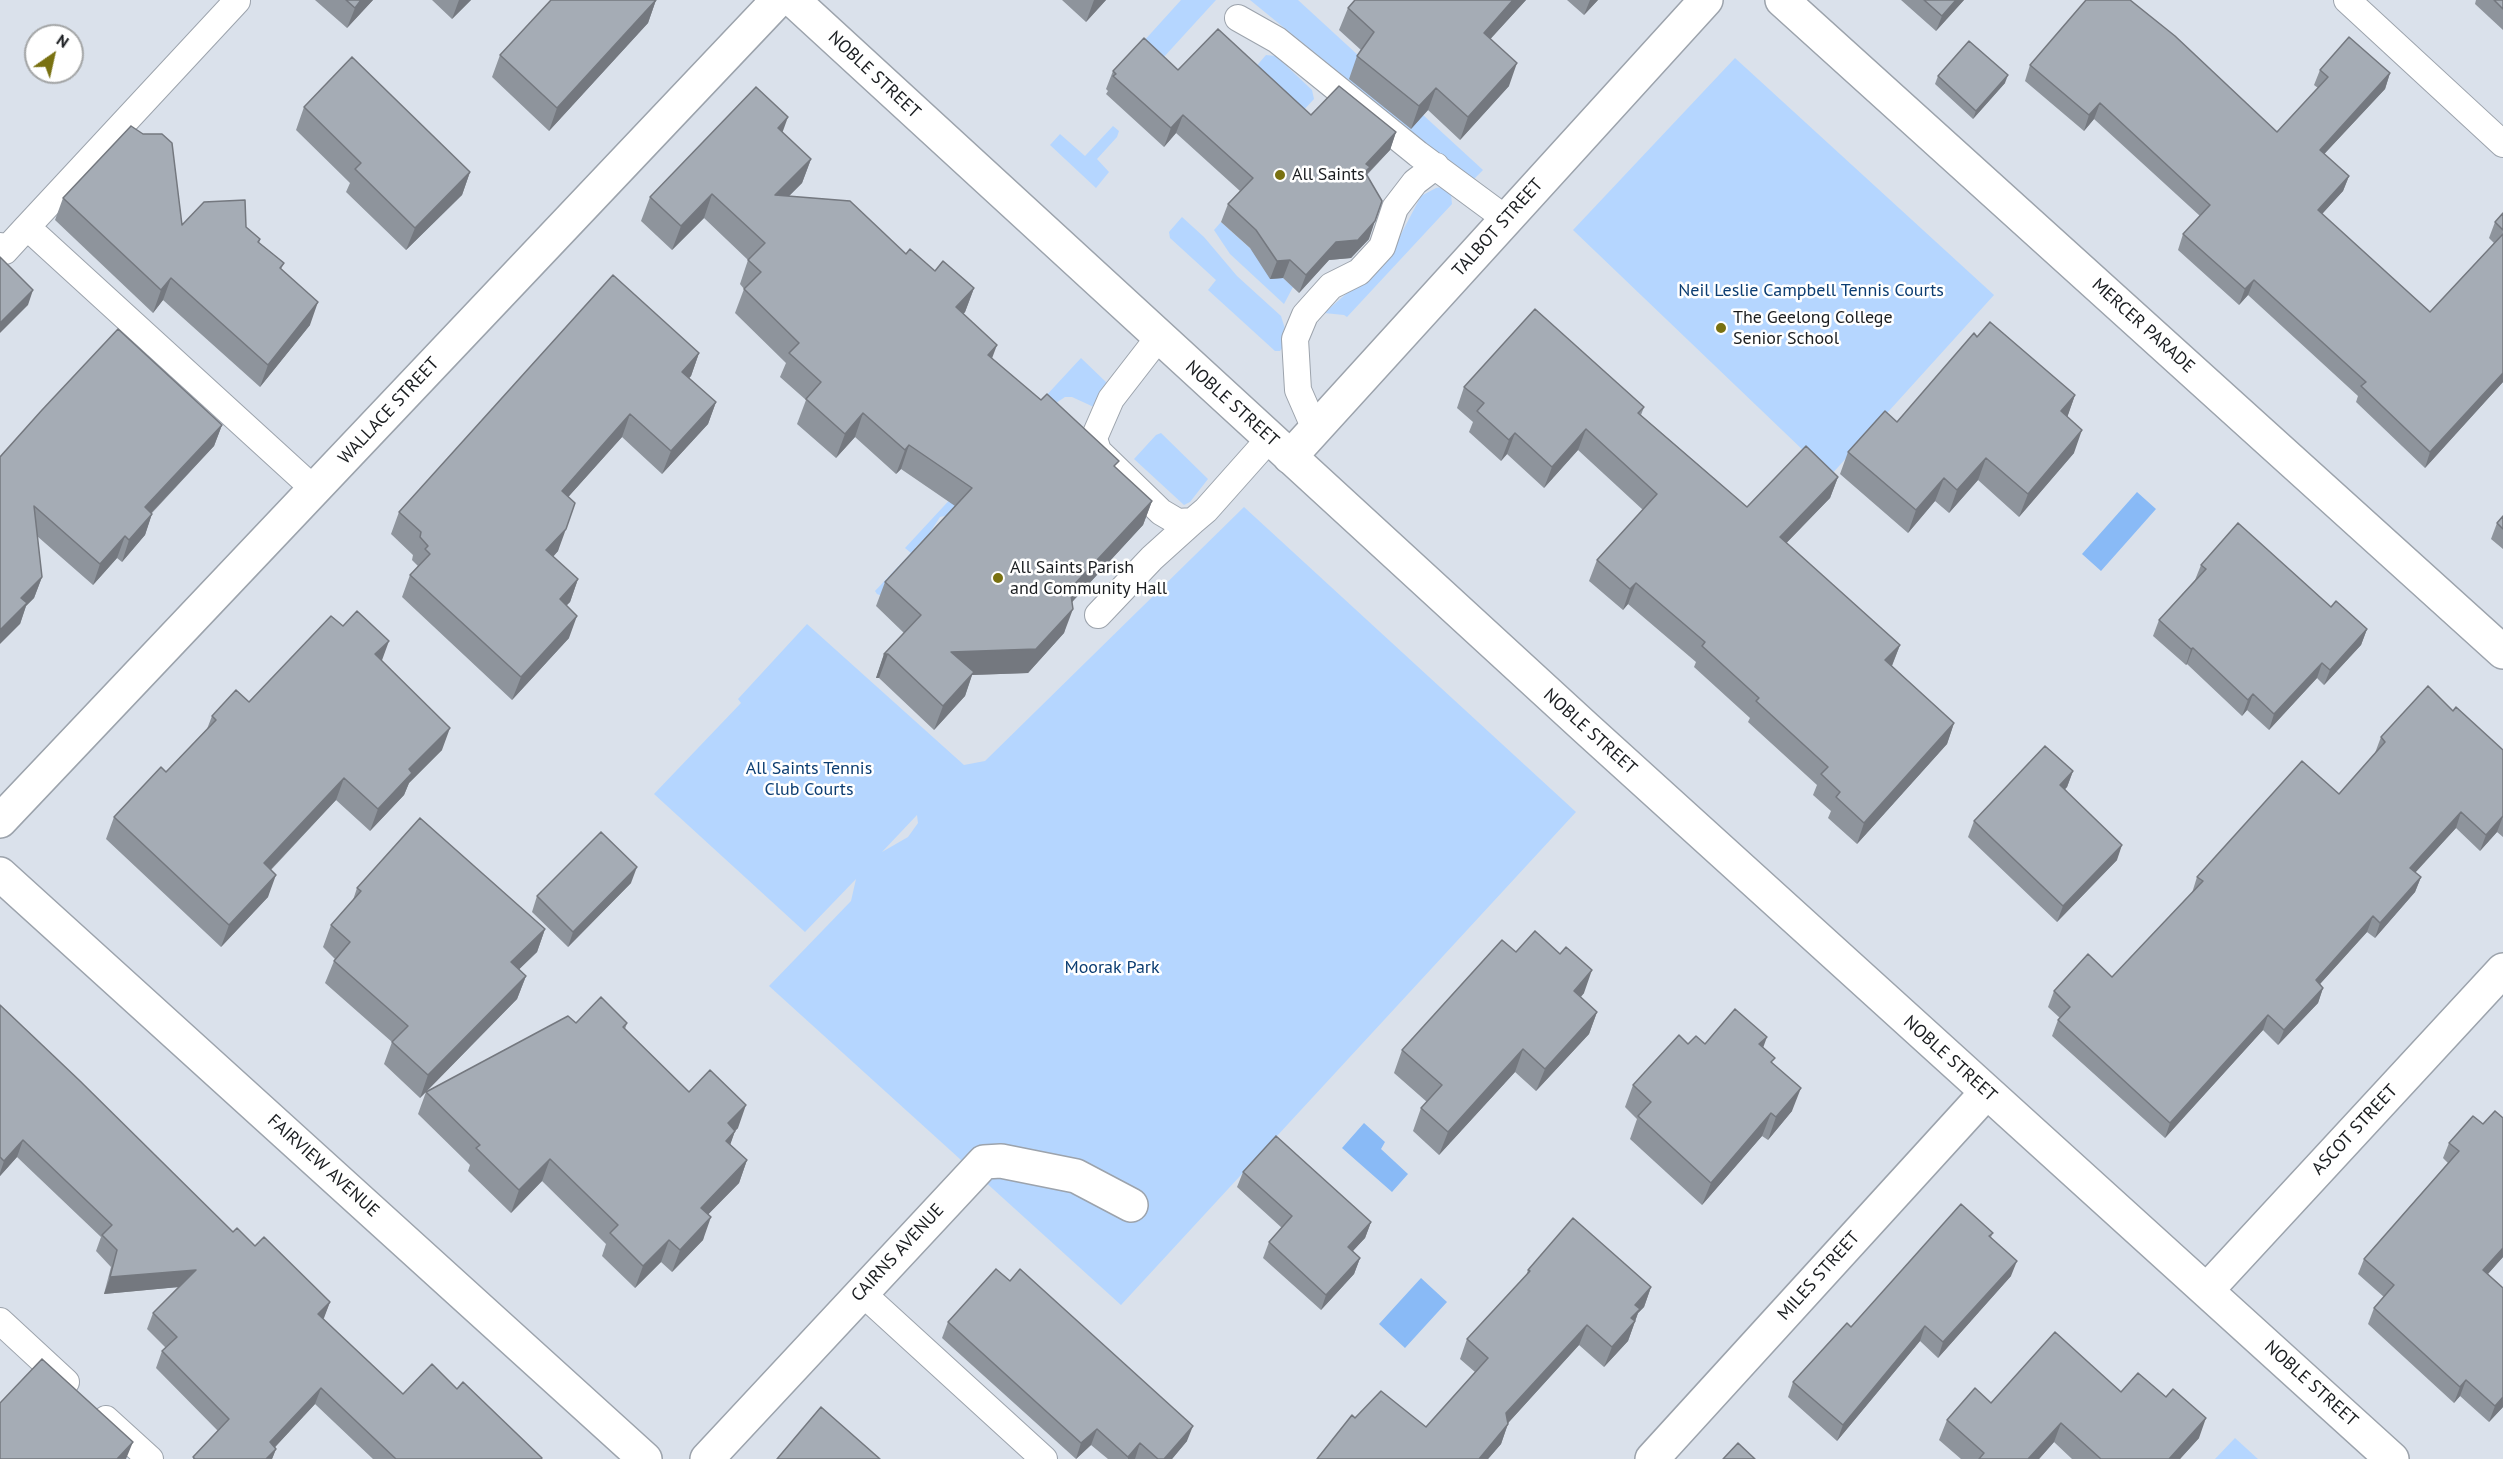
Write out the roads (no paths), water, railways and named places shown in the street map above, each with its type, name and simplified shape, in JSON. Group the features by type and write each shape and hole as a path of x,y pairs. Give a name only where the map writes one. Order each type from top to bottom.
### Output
{"street":[{"name":"WALLACE STREET","path":"0,821 778,0"},
{"name":"NOBLE STREET","path":"792,0 1986,1093 2392,1459"},
{"name":"TALBOT STREET","path":"1280,447 1315,429 1706,0"},
{"name":"MERCER PARADE","path":"1782,0 2503,652"},
{"name":"FAIRVIEW AVENUE","path":"0,874 645,1459"},
{"name":"ASCOT STREET","path":"2207,1290 2503,970"},
{"name":"MILES STREET","path":"1652,1459 1986,1093"},
{"name":"CAIRNS AVENUE","path":"707,1459 984,1162 1001,1161 1076,1176 1131,1205"}],"lane":[{"path":"2347,0 2503,144"},
{"path":"0,246 5,250 237,1"},
{"path":"1238,18 1277,40 1506,219"},
{"path":"1315,429 1298,390 1295,339 1305,315 1331,286 1359,272 1382,247 1395,208 1415,182 1436,166"},
{"path":"27,227 315,490"},
{"path":"1159,337 1086,433 1098,451 1161,512 1178,522 1193,521"},
{"path":"1098,615 1152,558 1280,447"},
{"path":"861,1292 1044,1459"},
{"path":"0,1321 150,1459"}],"place":[{"name":"All Saints","path":"1280,175"},
{"name":"The Geelong College Senior School","path":"1721,328"},
{"name":"All Saints Parish and Community Hall","path":"998,578"}],"park label":[{"name":"Neil Leslie Campbell Tennis Courts","path":"1811,291"},
{"name":"All Saints Tennis Club Courts","path":"809,779"},
{"name":"Moorak Park","path":"1112,968"}]}
